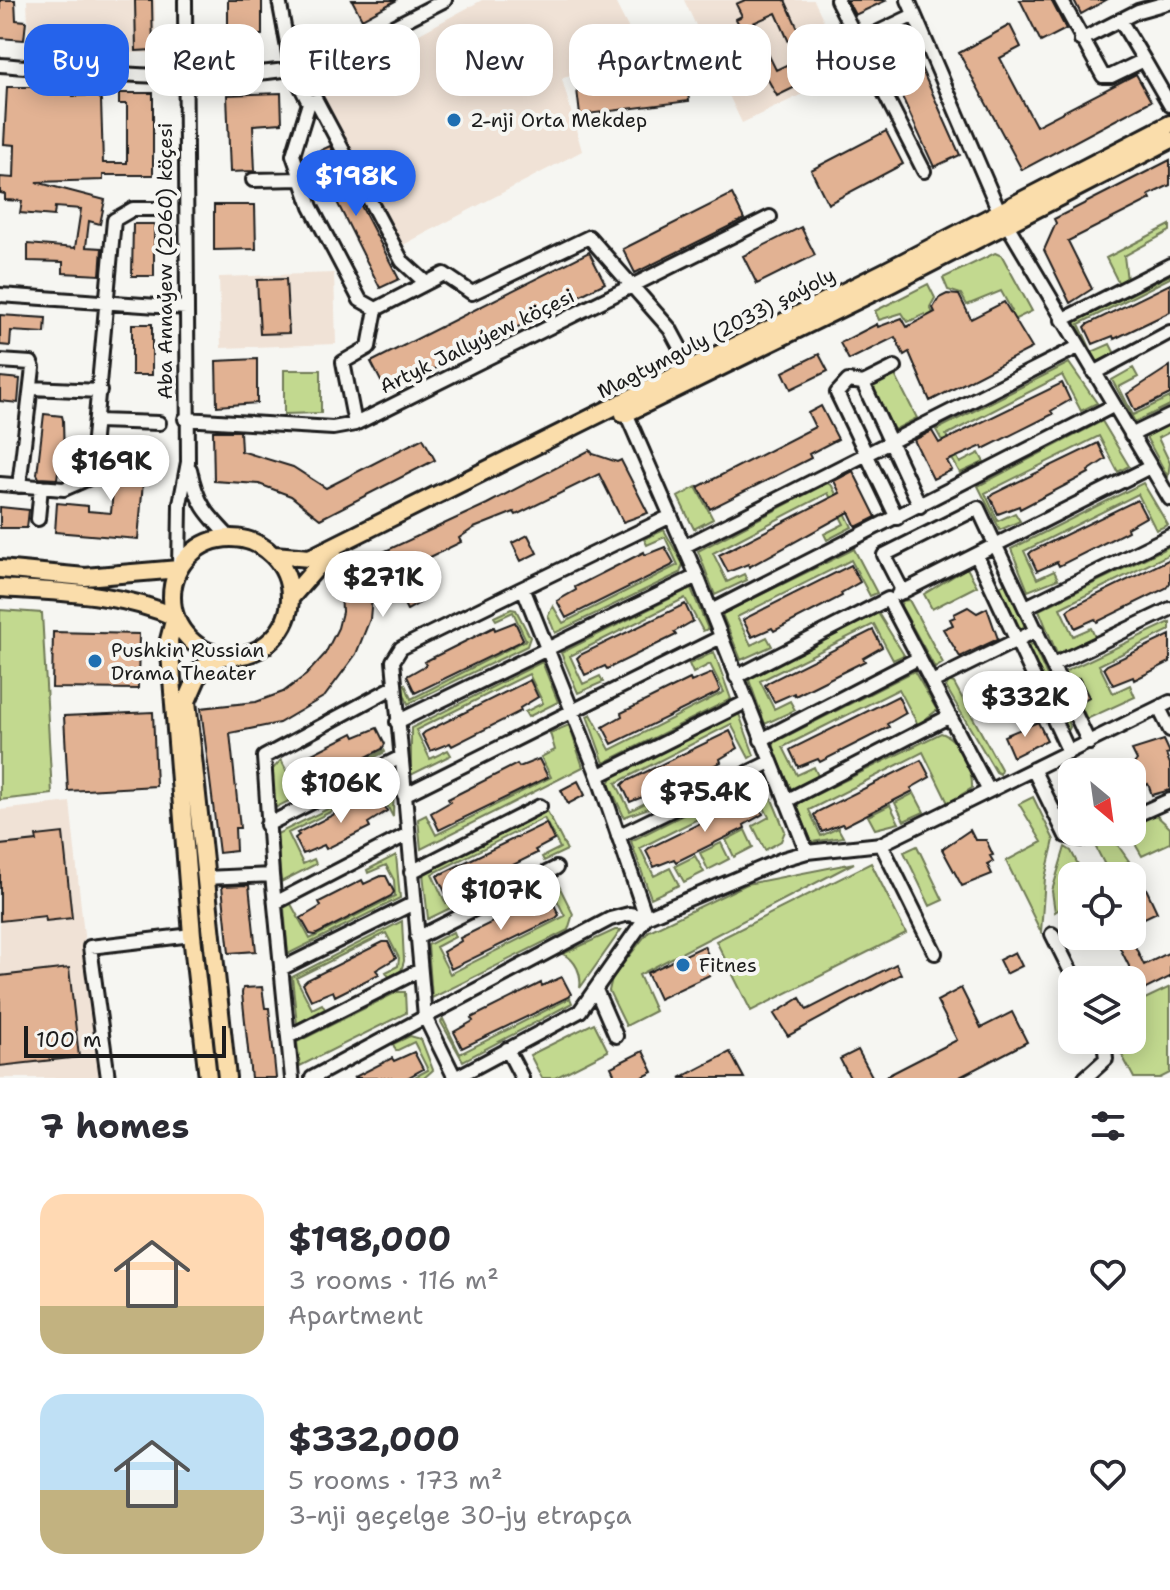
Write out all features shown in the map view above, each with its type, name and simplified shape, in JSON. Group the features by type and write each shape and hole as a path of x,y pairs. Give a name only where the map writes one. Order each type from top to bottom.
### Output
{"main road":[{"name":"Magtymguly (2033) şaýoly","path":"292,596 317,567 626,413 1003,217 1170,124"},
{"name":"Magtymguly (2033) şaýoly","path":"274,555 310,558 691,368 1170,140"},
{"path":"208,1078 192,935 169,640 175,617 174,583 179,569 199,547 230,538 253,542 274,555 288,578 292,596 283,626 272,640 258,651 222,656 201,669 187,701 227,1078"},
{"path":"0,569 85,577 179,569"},
{"path":"0,588 84,594 152,605 175,617 192,642 222,656"}],"street":[{"name":"Aba Annaýew (2060) köçesi","path":"185,0 185,24"},
{"path":"279,0 283,24"},
{"path":"399,24 445,0"},
{"path":"837,0 850,24"},
{"path":"908,0 1003,217 1113,406 1169,495"},
{"path":"1061,0 1103,76 1111,76 1144,60"},
{"path":"1081,40 1120,20 1170,2"},
{"path":"895,24 914,15"},
{"path":"1120,20 1170,105"},
{"path":"0,65 145,74"},
{"name":"Aba Annaýew (2060) köçesi","path":"179,569 180,504 188,462 185,419 185,96"},
{"path":"305,96 309,103 293,155 311,207 360,300 376,309"},
{"path":"887,96 924,171"},
{"path":"309,103 316,100 402,261 426,283"},
{"path":"253,180 301,179"},
{"path":"0,484 64,489 87,479 97,421 114,220 133,209 159,209"},
{"name":"Artyk Jallyýew köçesi","path":"185,419 333,428 355,424 770,217"},
{"path":"376,309 444,274 472,293 589,237 670,329 691,368"},
{"path":"1062,320 1170,265"},
{"path":"0,295 186,308"},
{"path":"355,424 343,362 369,347 376,309"},
{"path":"1094,373 1170,332"},
{"path":"685,546 1078,347"},
{"path":"0,361 33,365 19,486"},
{"path":"895,367 863,383 848,381 837,393 897,518"},
{"path":"863,383 920,506"},
{"path":"31,388 100,391"},
{"path":"711,611 1113,406"},
{"path":"626,413 685,546 807,852"},
{"path":"1131,435 1170,416"},
{"path":"97,421 159,423"},
{"path":"188,462 195,496 203,510 230,538"},
{"path":"736,677 1150,467"},
{"path":"38,519 41,487"},
{"path":"903,592 884,555 978,508 1089,743"},
{"path":"671,516 401,648 393,661 425,1017 455,1078 580,1011 646,917 757,868 807,852 881,844 1164,705 1170,730"},
{"path":"1026,607 1170,536"},
{"path":"977,556 1069,752"},
{"path":"397,722 697,576"},
{"path":"523,588 574,711 646,917"},
{"path":"888,599 989,791"},
{"path":"1053,665 1170,609"},
{"path":"932,682 1037,630"},
{"path":"404,795 721,637"},
{"path":"761,740 919,658"},
{"path":"292,1078 267,825 264,757 394,687"},
{"path":"598,776 746,702"},
{"path":"786,801 950,716"},
{"path":"267,825 401,757"},
{"path":"618,836 770,762"},
{"path":"1033,769 1058,820"},
{"path":"1146,811 1170,800"},
{"path":"411,872 540,806"},
{"path":"275,903 408,834"},
{"path":"881,844 935,953"},
{"path":"417,938 556,868"},
{"path":"205,878 272,875"},
{"path":"281,969 414,903"},
{"path":"312,1078 610,919 629,914 646,917"},
{"path":"1052,934 1068,966"},
{"path":"108,1078 90,947 192,935"},
{"path":"288,1037 420,970"},
{"path":"596,990 616,1036"},
{"path":"507,1049 522,1078"},
{"path":"1085,1078 1106,1059 1105,1054"}],"shaded area":[{"path":"27,0 155,0 155,24 145,24 145,53 129,53 129,24 28,24"},
{"name":"2-nji Orta Mekdep","path":"482,0 614,0 626,24 569,24 569,75 562,79 582,151 403,245 322,96 420,96 420,34 436,25 436,96 553,96 553,24 438,24"},
{"path":"684,0 814,0 825,24 787,24 787,96 798,96 742,123 729,96 771,96 771,24 695,24"},
{"path":"334,273 336,344 221,348 219,277"},
{"path":"70,802 99,1078 0,1078 0,810"}],"green space":[{"path":"1170,225 1170,231 1124,256 1127,280 1119,284 1106,258"},
{"path":"995,253 1002,256 1032,311 974,339 971,332 1012,311 1001,291 967,305 961,294 948,290 943,278"},
{"path":"1170,275 1170,278 1079,324 1092,352 1110,344 1115,354 1097,362 1075,322"},
{"path":"928,284 935,298 930,307 934,315 928,318 925,314 908,322 902,313 879,320 875,311"},
{"path":"1069,363 1097,403 1081,411 1062,375 946,435 960,463 979,453 984,462 960,473 936,430"},
{"path":"1133,368 1138,377 1119,387 1133,415 1170,397 1170,405 1135,422 1112,380"},
{"path":"284,370 321,370 321,413 284,414"},
{"path":"894,373 917,418 894,430 871,385"},
{"path":"1102,421 1129,466 1118,472 1099,436 985,493 998,521 1015,513 1020,521 1000,530 978,486"},
{"path":"1170,424 1170,432 1158,438 1170,463 1168,477 1146,437"},
{"path":"827,483 832,486 852,527 827,540 824,534 844,524 828,493 713,553 727,582 744,574 747,580 715,595 698,551"},
{"path":"1143,483 1168,525 1156,530 1138,494 1024,551 1037,579 1054,571 1058,579 1028,591 1011,549"},
{"path":"696,487 713,519 694,529 678,497"},
{"path":"664,530 683,564 680,573 555,633 548,615 553,606 563,623 678,565 665,537 647,545 644,539"},
{"path":"1170,546 1170,554 1060,608 1073,636 1091,628 1095,637 1057,654 1039,610"},
{"path":"854,549 877,593 870,596 851,560 737,617 751,645 767,637 772,646 741,660 722,614"},
{"path":"967,568 977,586 932,609 924,594"},
{"path":"1006,583 1026,623 1020,631 999,598 1000,586"},
{"path":"691,588 708,629 703,631 685,598 570,656 583,684 600,676 603,682 578,693 561,653"},
{"path":"909,600 943,663 935,668 901,606 902,601"},
{"path":"511,609 516,610 530,637 527,646 408,704 401,686 405,684 411,699 526,640 513,612 496,620 494,617"},
{"path":"0,610 42,613 52,794 0,800"},
{"path":"878,613 904,655 893,660 874,624 760,681 774,709 790,701 795,710 765,724 748,677"},
{"path":"1170,622 1170,630 1099,665 1113,693 1130,685 1135,697 1087,719 1064,672"},
{"path":"1028,643 1033,645 1070,727 1068,731 1024,646"},
{"path":"714,652 731,699 604,763 587,716 591,714 610,750 724,692 710,664 693,673 689,664"},
{"path":"542,662 558,702 528,717 525,712 543,703 529,674 416,730 430,759 448,750 451,755 411,775 411,728"},
{"path":"914,671 937,710 918,725 899,689 783,747 797,775 814,767 818,776 791,789 773,747 775,742"},
{"path":"949,681 954,683 1001,769 1000,774 946,687"},
{"path":"739,714 754,755 749,758 731,724 616,783 630,811 647,802 649,808 624,817 609,784 613,775"},
{"path":"569,725 583,767 421,849 418,819 426,815 436,835 551,777 541,757 555,750 550,733"},
{"path":"941,733 954,742 964,756 972,788 948,803 923,752 809,810 821,836 838,828 843,837 812,842 797,808 799,803"},
{"path":"384,750 273,809 270,772 281,760 298,793"},
{"path":"394,776 393,817 378,788 288,833 303,864 314,859 316,864 281,882 277,834"},
{"path":"758,777 764,780 785,831 781,841 765,850 753,826 769,817 755,790 640,848 654,876 670,868 679,885 651,898 631,841"},
{"path":"914,793 924,812 904,821 895,803"},
{"path":"1033,797 1054,840 1045,878 1041,932 1006,861 1042,842 1019,804"},
{"path":"890,805 899,823 875,829 868,816"},
{"path":"547,811 567,850 544,861 542,857 560,848 544,818 432,874 446,904 464,895 467,900 428,919 423,873"},
{"path":"1154,813 1170,828 1170,843 1142,856 1136,846 1146,846 1146,817"},
{"path":"745,830 753,847 734,857 726,840"},
{"path":"721,843 729,859 708,870 700,853"},
{"path":"917,846 943,900 930,906 904,852"},
{"path":"1095,846 1118,846 1129,861 1127,862 1103,862"},
{"path":"1065,847 1077,862 1061,862"},
{"path":"396,855 400,898 288,954 284,908 291,904 310,939 395,896 394,880 386,865 368,873 367,870"},
{"path":"695,856 704,872 684,882 675,866"},
{"path":"854,863 639,975 655,1011 626,1026 609,991 612,978 649,931 747,884"},
{"path":"871,863 906,933 751,1011 716,941"},
{"path":"1058,871 1058,910 1055,912 1052,891"},
{"path":"556,880 573,914 568,930 432,998 428,945 453,932 455,937 436,947 450,974 565,916 551,888 535,896 533,892"},
{"path":"402,921 404,961 401,971 389,977 386,972 398,966 399,958 386,933 296,978 312,1009 322,1004 325,1009 297,1024 292,977"},
{"path":"621,930 580,988 577,968 563,954"},
{"path":"1170,987 1170,1073 1160,1078 1134,1078 1121,1054 1146,1054 1146,998"},
{"path":"397,992 405,992 406,1013 300,1066 297,1042"},
{"path":"570,998 572,1003 463,1061 441,1022 443,1019 460,1054"},
{"path":"594,1023 608,1051 555,1078 542,1078 530,1055"},
{"path":"410,1036 421,1039 433,1070 424,1078 413,1078 428,1070 414,1042 396,1051 393,1044"}],"building":[{"path":"0,0 15,0 16,20 26,21 24,40 0,38"},
{"path":"135,0 152,0 152,24 145,24 145,50 136,51"},
{"path":"228,0 262,0 262,24 228,24"},
{"path":"352,0 397,0 362,19"},
{"path":"745,0 785,0 796,24 787,24 787,38 776,13 753,24 739,24 736,19 742,16 736,4"},
{"path":"847,0 887,0 855,15"},
{"path":"1020,0 1051,0 1066,29 1041,42"},
{"path":"1074,0 1106,0 1081,14"},
{"path":"1010,25 1021,47 1000,58 1036,126 1136,74 1151,101 1022,170 959,53"},
{"path":"771,60 776,70 787,65 787,91 777,96 771,85"},
{"path":"925,77 960,155 934,167 902,96 925,96"},
{"path":"7,87 24,87 24,96 98,96 101,100 103,163 127,163 127,104 119,104 119,96 145,93 145,96 153,96 153,175 103,175 103,180 36,182 105,200 100,224 89,221 86,247 102,248 100,275 63,273 63,262 28,261 28,244 75,248 81,209 55,207 54,216 20,213 22,201 5,200 5,194 0,193 0,177 14,178 15,145 4,144"},
{"path":"280,93 282,123 253,125 255,171 230,172 227,96"},
{"path":"578,96 688,96 689,101 580,115"},
{"path":"886,131 903,164 828,204 811,170"},
{"path":"330,146 399,279 380,288 313,154"},
{"path":"1170,160 1170,185 1149,195 1151,199 1068,241 1092,289 1070,303 1044,250 1056,223 1054,219"},
{"path":"732,194 744,219 635,273 623,249"},
{"path":"214,205 255,205 256,249 214,250"},
{"path":"133,224 154,224 154,276 132,276"},
{"path":"801,227 815,255 757,284 743,256"},
{"path":"589,252 605,283 387,393 371,362"},
{"path":"286,279 289,333 260,334 257,280"},
{"path":"1170,284 1170,312 1114,339 1113,336 1093,344 1085,327 1088,324"},
{"path":"947,294 959,295 971,319 1004,302 1032,348 930,401 909,352 904,355 895,337 849,360 840,343 877,324 878,327 902,318 907,327 935,312 933,308 939,298"},
{"path":"0,315 46,318 45,333 11,331 10,346 0,345"},
{"path":"132,324 152,324 152,375 132,375"},
{"path":"819,354 828,371 791,389 783,372"},
{"path":"257,359 257,403 217,406 216,361"},
{"path":"1170,366 1170,394 1135,411 1127,394"},
{"path":"0,377 20,379 18,403 0,401"},
{"path":"1062,383 1070,400 1051,411 1053,414 983,449 982,446 947,461 952,470 933,479 914,440 932,431 939,443"},
{"path":"821,406 838,439 809,454 811,458 710,509 698,487 815,427 808,413"},
{"path":"44,414 62,416 63,420 64,459 60,458 57,479 39,478 37,474"},
{"path":"213,431 240,431 241,451 293,467 326,488 423,438 435,460 320,519 291,496 259,484 214,481"},
{"path":"1098,443 1106,459 1089,473 1020,509 1019,506 998,514 990,497 993,494"},
{"path":"117,446 146,449 138,539 55,532 57,503 88,506 88,511 111,513"},
{"path":"590,450 593,454 617,462 621,460 648,513 623,522 599,474 516,515 514,512 474,528 459,538 461,542 373,585 370,619 356,654 325,696 279,723 230,733 240,828 235,828 236,851 219,853 201,708 256,702 283,692 306,675 325,654 338,628 342,612 341,589 344,589 342,571 487,504"},
{"path":"853,471 876,517 856,527 849,512 749,567 748,564 728,572 719,555 840,493 834,481"},
{"path":"1137,500 1146,517 1127,528 1128,531 1059,566 1057,562 1037,571 1029,554 1032,551"},
{"path":"0,507 29,510 27,528 0,528"},
{"path":"528,535 537,553 521,561 512,543"},
{"path":"665,547 674,563 671,566 566,618 557,601 576,590 575,587 644,552 645,555"},
{"path":"1170,559 1170,583 1166,588 1097,622 1095,619 1075,628 1067,611 1070,608"},
{"path":"851,565 860,582 841,593 842,596 774,631 772,628 752,637 743,620"},
{"path":"415,590 421,602 407,610 401,598"},
{"path":"685,604 693,621 674,632 676,635 607,669 605,666 585,675 577,658 580,655"},
{"path":"968,607 977,613 987,608 998,639 960,657 943,629 953,625 950,619 955,617 954,614"},
{"path":"515,622 523,639 520,642 415,693 407,676 426,665 424,662 494,627 495,630"},
{"path":"873,630 882,647 863,658 865,661 795,696 794,693 774,702 765,685 769,682"},
{"name":"Pushkin Russian Drama Theater","path":"53,632 139,634 138,689 52,688"},
{"path":"1170,635 1170,662 1134,680 1133,677 1113,685 1104,668 1107,665"},
{"path":"712,673 720,690 717,693 612,744 603,727 622,716 621,713 690,679 691,682"},
{"path":"1079,678 1089,697 1080,702 1070,682"},
{"path":"530,680 538,697 520,708 521,711 452,746 450,743 430,751 422,735 425,732"},
{"path":"898,696 906,713 887,724 889,727 820,762 818,759 798,767 790,750"},
{"path":"153,712 156,786 68,791 64,716"},
{"path":"1038,722 1047,740 1013,757 1004,736"},
{"path":"377,728 385,744 382,749 306,788 301,787 292,771 312,759 310,755 353,733 355,737"},
{"path":"730,731 738,748 720,759 721,762 651,797 650,794 630,802 622,785 625,782"},
{"path":"1164,740 1170,753 1166,754 1170,764 1170,790 1152,795 1146,785 1146,758 1136,758 1132,750"},
{"path":"539,759 548,777 439,830 431,813 450,802 448,799 517,764 519,767"},
{"path":"921,760 930,777 911,788 913,791 844,826 842,824 822,832 814,815 817,812"},
{"path":"578,781 585,795 568,804 561,790"},
{"path":"374,794 379,795 387,811 368,823 370,827 326,849 324,845 303,854 295,838 299,835 297,833"},
{"path":"754,797 763,814 744,825 745,828 676,862 674,859 654,867 646,851 649,848"},
{"path":"546,823 554,840 535,850 537,853 467,888 466,885 446,894 437,876"},
{"path":"970,830 975,840 986,840 993,855 990,856 993,861 987,864 992,874 962,886 942,849"},
{"path":"63,833 72,918 46,921 45,916 0,921 0,845 37,841 36,836"},
{"path":"386,876 394,892 391,896 315,935 310,934 301,918 321,906 319,902 362,880 364,884"},
{"path":"249,885 256,951 229,953 222,886"},
{"path":"1146,888 1157,912 1146,917"},
{"path":"551,898 559,915 556,918 451,969 443,952 461,941 460,938 529,904 531,906"},
{"path":"388,942 396,958 376,970 379,974 335,996 333,991 311,1000 303,984 307,980"},
{"path":"704,946 716,972 659,999 647,973"},
{"path":"1121,950 1137,950 1144,965 1170,952 1170,977 1146,989 1146,966 1129,966"},
{"path":"1015,952 1022,966 1006,974 999,960"},
{"path":"896,964 901,974 788,1036 774,1014 800,998 807,1010"},
{"path":"69,968 79,1057 0,1066 0,976"},
{"path":"562,977 571,994 568,997 462,1048 454,1032 473,1021 471,1018 541,983 542,986"},
{"path":"262,987 265,1008 269,1008 276,1078 251,1078 242,993 243,988"},
{"path":"961,988 981,1028 1012,1012 1027,1042 958,1078 883,1078 957,1040 937,1001"},
{"path":"858,1050 873,1078 850,1078 840,1059"},
{"path":"643,1051 653,1072 641,1078 616,1078 611,1067"},
{"path":"414,1052 423,1069 407,1078 353,1078 392,1058 394,1061"},
{"path":"730,1052 744,1078 680,1078"}],"place":[{"name":"2-nji Orta Mekdep","path":"454,120"},
{"name":"Pushkin Russian Drama Theater","path":"95,661"},
{"name":"Fitnes","path":"683,965"}]}
